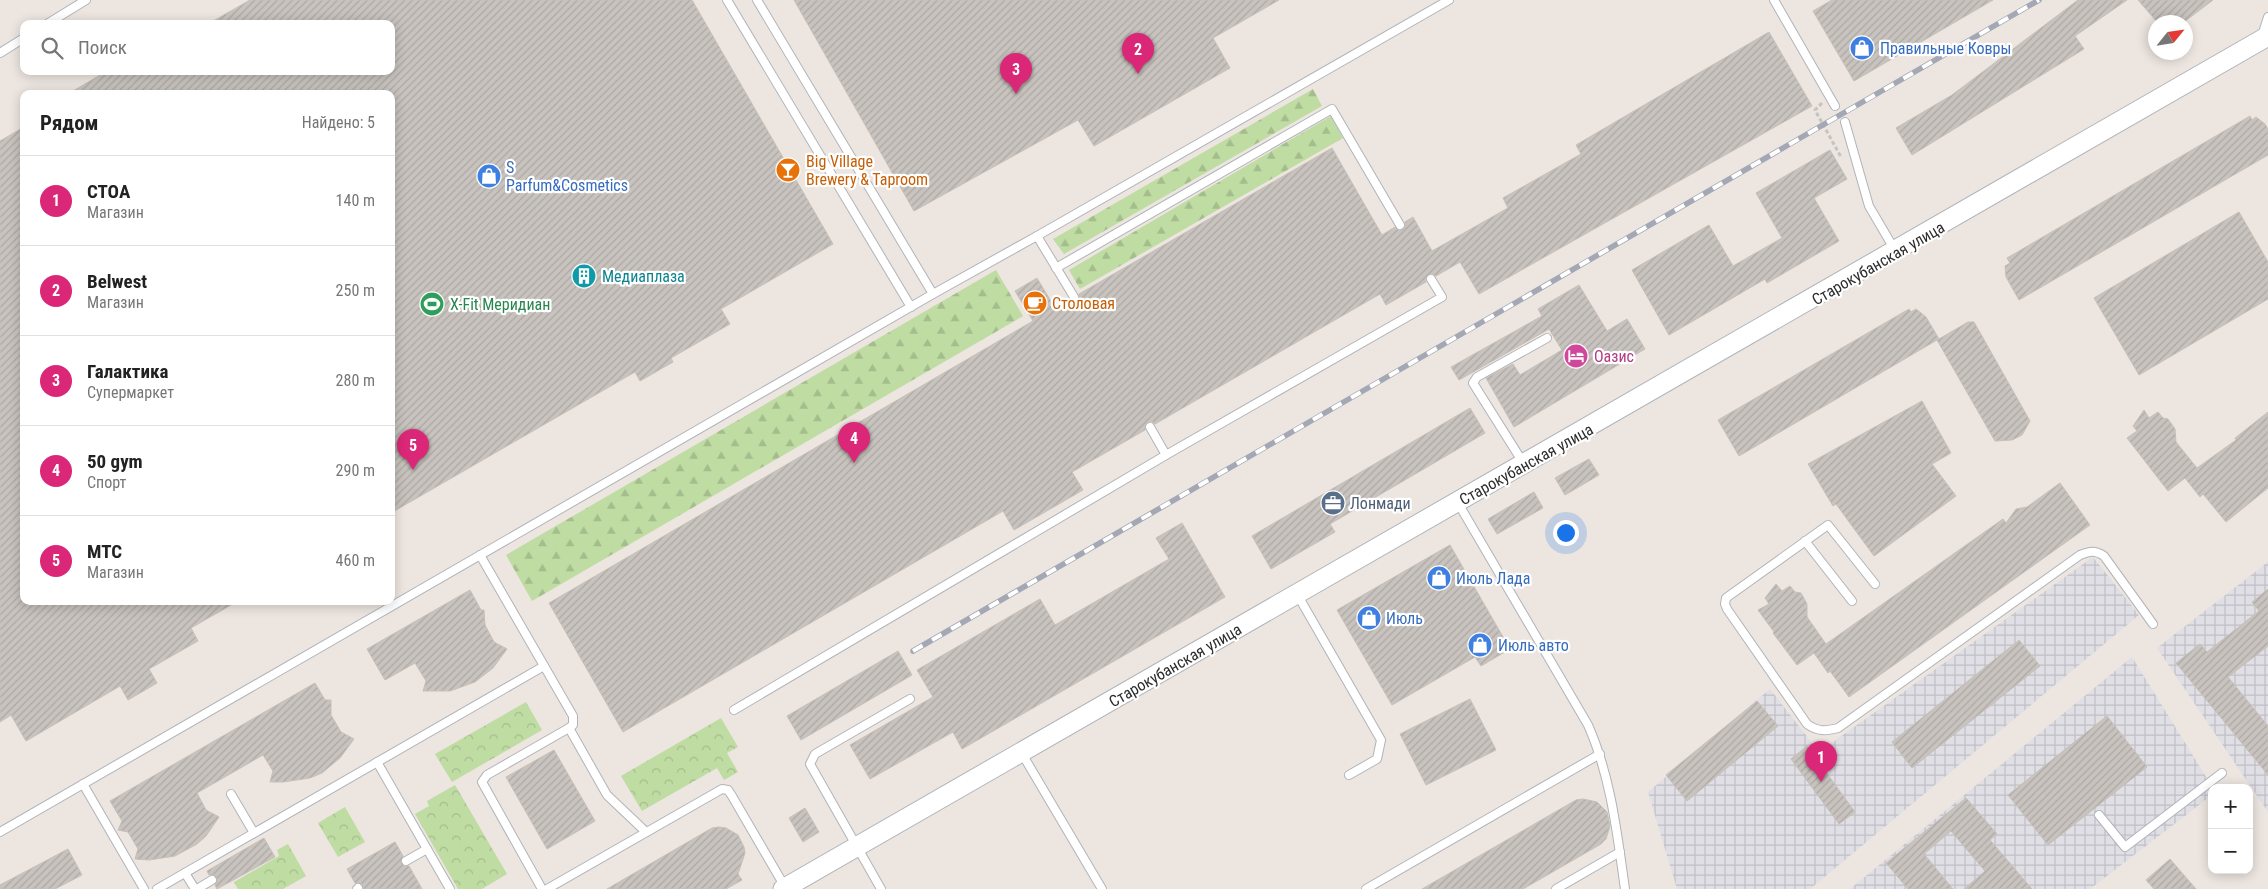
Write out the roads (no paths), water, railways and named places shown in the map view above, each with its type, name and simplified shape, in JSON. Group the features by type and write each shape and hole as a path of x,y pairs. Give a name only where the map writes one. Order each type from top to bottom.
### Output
{"street":[{"name":"Старокубанская улица","path":"784,888 1458,502 1721,354 2264,38"}],"lane":[{"path":"54,20 86,0"},
{"path":"727,0 911,307"},
{"path":"757,0 933,294"},
{"path":"395,604 1449,0"},
{"path":"1774,0 1836,106"},
{"path":"2264,38 2268,17"},
{"path":"0,52 20,40"},
{"path":"1056,268 1332,109 1400,225"},
{"path":"1845,122 1869,206 1896,252"},
{"path":"1037,236 1074,297"},
{"path":"734,710 1166,455 1442,297 1431,279"},
{"path":"1524,465 1473,383 1477,377 1547,338"},
{"path":"1150,427 1166,455"},
{"path":"1458,502 1588,726 1600,754 1616,826 1625,889"},
{"path":"1875,584 1831,526 1825,526 1729,595 1725,604 1807,724 1815,730 1828,731 1838,728 2080,554 2090,551 2104,556 2153,624"},
{"path":"1805,541 1852,601"},
{"path":"480,555 573,716 572,725 568,728 487,775 482,782 542,889"},
{"path":"1297,594 1381,740 1377,759 1349,775"},
{"path":"0,832 393,605"},
{"path":"157,889 544,666"},
{"path":"881,889 810,764 815,754 910,699"},
{"path":"568,728 607,795 646,832"},
{"path":"1021,752 1102,889"},
{"path":"1366,889 1600,754"},
{"path":"377,762 450,889"},
{"path":"2099,815 2125,847 2222,773"},
{"path":"83,784 144,889"},
{"path":"547,889 722,789 728,790 784,888"},
{"path":"231,794 254,833"},
{"path":"406,861 427,849"},
{"path":"1556,889 1620,852"},
{"path":"185,873 196,889 212,880"}],"railway":[{"path":"913,651 2039,0"}],"place":[{"name":"Правильные Ковры","path":"1862,48"},
{"name":"Belwest","path":"1138,74"},
{"name":"Галактика","path":"1016,94"},
{"name":"Big Village Brewery & Taproom","path":"788,170"},
{"name":"S Parfum&Cosmetics","path":"489,176"},
{"name":"Медиаплаза","path":"584,276"},
{"name":"Столовая","path":"1035,303"},
{"name":"X-Fit Меридиан","path":"432,304"},
{"name":"Оазис","path":"1576,356"},
{"name":"50 gym","path":"854,463"},
{"name":"МТС","path":"413,470"},
{"name":"Лонмади","path":"1333,503"},
{"name":"Июль Лада","path":"1439,578"},
{"name":"Июль","path":"1369,618"},
{"name":"Июль авто","path":"1480,645"},
{"name":"СТОА","path":"1821,782"}]}
